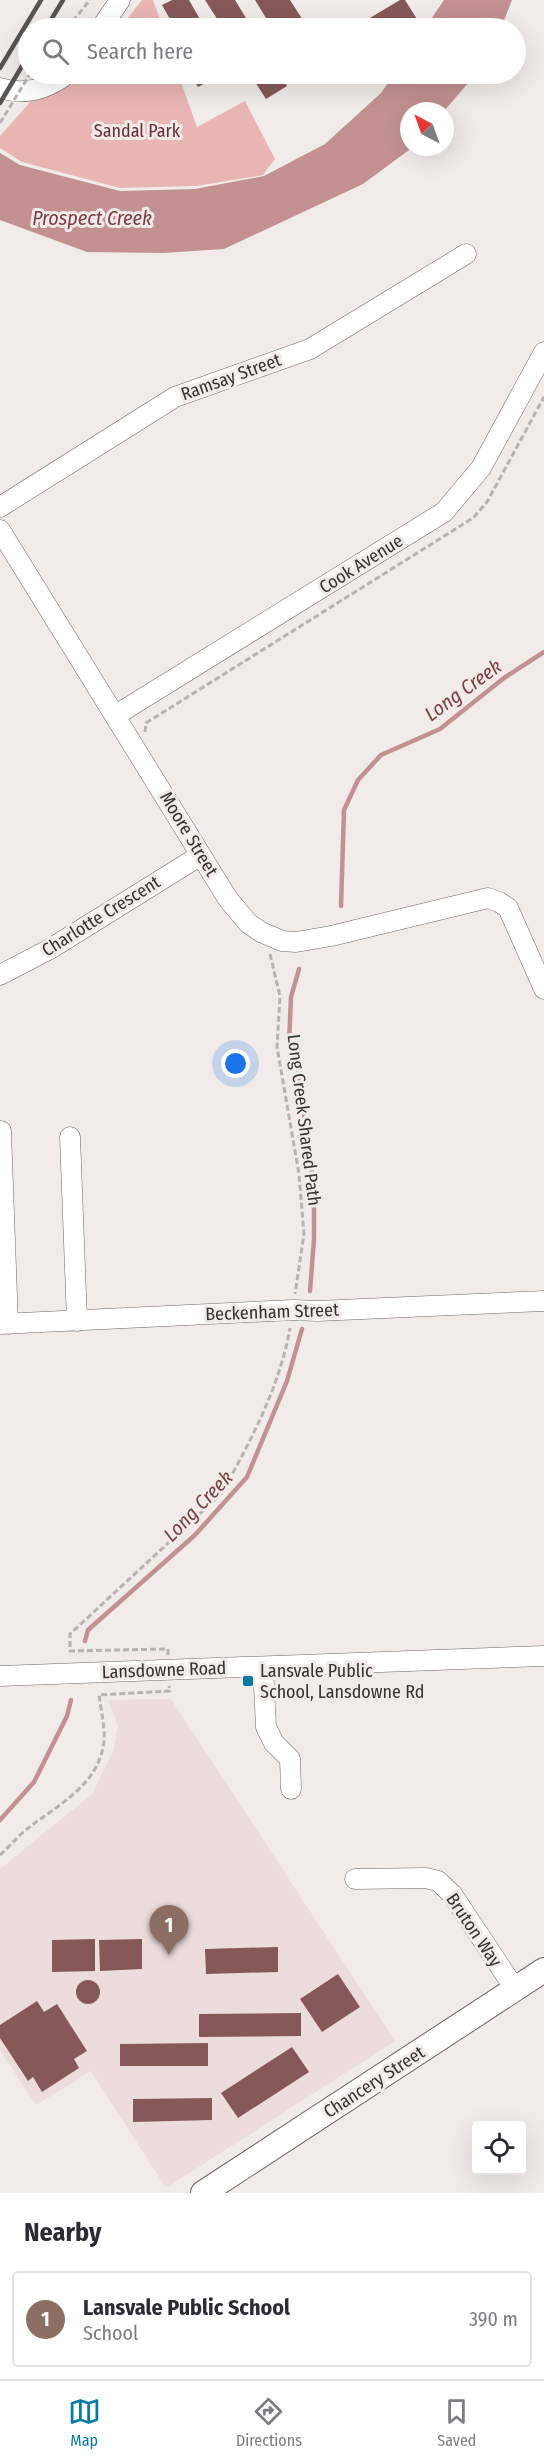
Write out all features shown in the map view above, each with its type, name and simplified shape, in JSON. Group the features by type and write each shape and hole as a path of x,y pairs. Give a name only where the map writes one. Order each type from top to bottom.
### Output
{"main road":[{"name":"Chancery Street","path":"204,2193 544,1970"}],"street":[{"path":"108,18 120,0"},
{"path":"0,88 18,92 37,90 50,84"},
{"name":"Ramsay Street","path":"0,507 176,397 310,349 466,254"},
{"name":"Cook Avenue","path":"116,715 444,512 481,468 544,352"},
{"name":"Moore Street","path":"0,530 237,912 261,932 282,941 314,939 488,898 508,908 544,989"},
{"name":"Charlotte Crescent","path":"0,975 50,949 201,855"},
{"path":"1,1131 4,1324"},
{"path":"70,1137 77,1321"},
{"name":"Beckenham Street","path":"4,1324 544,1301"},
{"name":"Lansdowne Road","path":"0,1676 544,1656"},
{"path":"263,1667 266,1726 274,1743 290,1759 291,1789"},
{"name":"Bruton Way","path":"355,1879 419,1877 438,1881 452,1894 515,1989"}],"path":[{"path":"75,18 90,0"},
{"path":"0,123 24,84"},
{"path":"145,732 146,723 175,705"},
{"name":"Long Creek Shared Path","path":"269,951 280,996 277,1047 299,1174 304,1234 295,1294"},
{"path":"168,1649 70,1651 70,1634 221,1494 237,1467 276,1380 289,1332"},
{"path":"0,1855 24,1831 65,1803 89,1777 104,1743 99,1695 170,1691"}],"shaded area":[{"path":"171,1699 395,2041 166,2188 91,2071 36,2105 0,2050 0,1869 92,1794 114,1749 118,1725 108,1700"}],"green space":[{"path":"142,0 153,0 159,18 128,18"},
{"name":"Sandal Park","path":"72,84 182,84 197,127 245,101 275,159 263,175 196,186 120,188 22,162 0,148 0,136 31,101"}],"water":[{"path":"444,0 512,0 505,18 432,18"},
{"name":"Prospect Creek","path":"387,84 467,84 452,102 400,102 401,156 363,184 224,249 163,253 87,252 0,220 0,153 20,165 120,191 195,189 264,176 325,144 381,93"}],"building":[{"path":"172,0 189,0 199,18 169,18 162,5"},
{"path":"205,0 235,0 246,18 217,18"},
{"path":"255,0 290,0 302,18 266,18"},
{"path":"400,0 405,0 416,18 370,18"},
{"path":"256,84 286,84 287,86 266,99"},
{"path":"95,1939 95,1971 52,1972 52,1940"},
{"path":"142,1939 142,1969 100,1971 99,1940"},
{"path":"278,1947 278,1972 206,1974 205,1949"},
{"path":"338,1974 360,2007 322,2032 300,1999"},
{"path":"88,1980 97,1983 100,1992 97,2001 88,2004 79,2001 76,1992 79,1983"},
{"path":"37,2001 44,2012 57,2004 87,2051 74,2059 79,2068 42,2092 33,2077 28,2081 0,2038 0,2025"},
{"path":"301,2013 301,2036 199,2037 199,2014"},
{"path":"208,2043 208,2066 120,2066 120,2044"},
{"path":"292,2047 309,2072 238,2118 221,2093"},
{"path":"212,2098 212,2120 133,2122 133,2099"}],"waterway":[{"name":"Long Creek","path":"341,906 344,810 358,780 381,755 440,729 504,678 544,652"},
{"name":"Long Creek","path":"299,969 291,997 289,1044 298,1069 314,1188 314,1239 310,1291"},
{"name":"Long Creek","path":"85,1641 88,1630 195,1535 247,1477 287,1381 302,1329"},
{"name":"Long Creek","path":"0,1820 34,1782 67,1716 71,1700"}],"railway":[{"path":"30,18 41,0"},
{"path":"52,18 63,0"},
{"path":"0,68 18,38"},
{"path":"0,103 18,73"}],"place":[{"name":"Lansvale Public School, Lansdowne Rd","path":"248,1681"},
{"name":"Lansvale Public School","path":"169,1955"}]}
